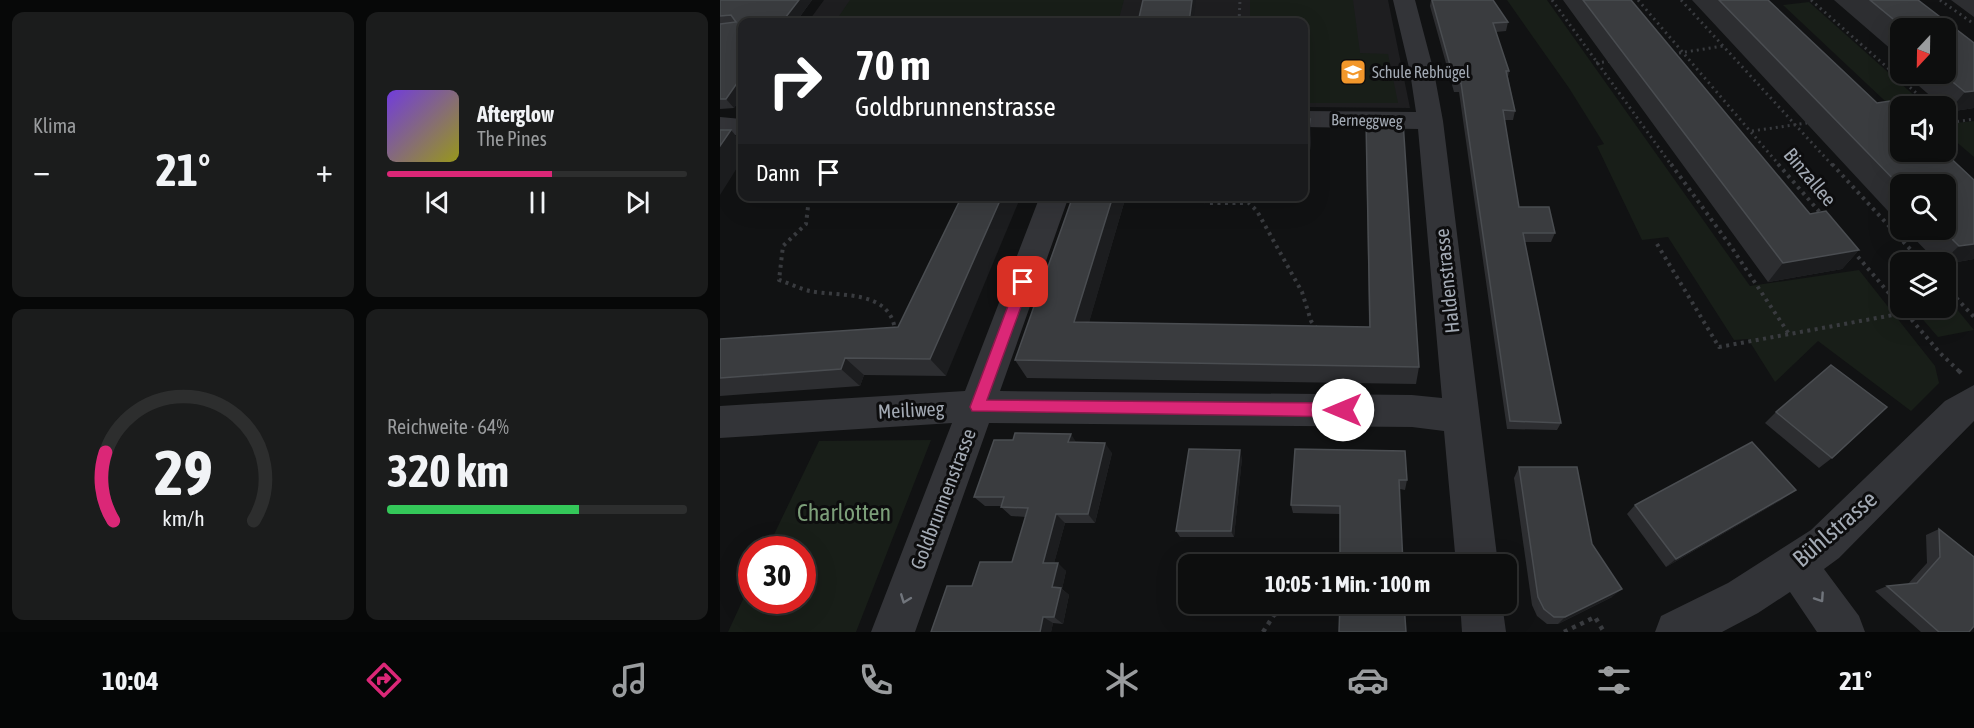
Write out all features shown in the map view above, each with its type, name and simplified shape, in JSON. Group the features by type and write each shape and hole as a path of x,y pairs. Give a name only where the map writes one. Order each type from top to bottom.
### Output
{"street":[{"name":"Haldenstrasse","path":"1404,0 1422,72 1430,121 1476,554"},
{"name":"Berneggweg","path":"1308,119 1430,121"},
{"path":"720,126 738,127"},
{"name":"Goldbrunnenstrasse","path":"893,632 1053,201"},
{"name":"Bühlstrasse","path":"1677,632 1743,598 1796,564 1850,521 1958,412 1967,387"},
{"name":"Meiliweg","path":"720,422 930,407 1412,411 1462,417"},
{"path":"1796,564 1843,632"},
{"path":"1482,614 1484,632"}],"path":[{"path":"1239,18 1240,0"},
{"path":"1552,0 1595,63 1732,248 1789,334"},
{"name":"Binzallee","path":"1638,0 1681,53 1752,131 1828,221"},
{"path":"1681,0 1914,252"},
{"path":"1810,0 1920,96"},
{"path":"1940,0 1974,24"},
{"path":"1671,54 1723,46"},
{"path":"1595,63 1617,60"},
{"path":"1956,122 1974,119"},
{"path":"1752,131 1807,123"},
{"path":"809,201 806,224 783,246 779,280 811,291 827,291 875,300 894,322 896,333"},
{"path":"1205,201 1208,203 1249,203 1257,211 1302,292 1311,321 1318,331 1325,334"},
{"path":"1658,244 1719,347 1890,316"},
{"path":"1850,248 1890,295"},
{"path":"1956,298 1974,317"},
{"path":"1909,318 1967,387"},
{"path":"1263,632 1266,623 1276,614"},
{"path":"1564,632 1595,617 1604,632"}],"shaded area":[{"name":"Schule Rebhügel","path":"824,0 1388,0 1410,108 1308,107 1308,18 811,18"}],"green space":[{"path":"850,0 1124,0 1119,18 838,18"},
{"path":"1250,0 1353,0 1360,53 1388,54 1398,103 1308,103 1308,18 1250,18"},
{"path":"1507,0 1547,0 1750,286 1859,270 1890,309 1890,318 1897,318 1935,366 1939,383 1911,411 1818,341 1775,382 1748,339 1734,340 1668,237 1642,240 1597,146 1604,144 1569,88"},
{"path":"1809,2 1890,74 1890,84 1901,84 1915,96 1890,96 1890,106 1783,5"},
{"path":"1974,121 1974,157 1956,142 1956,123"},
{"path":"1956,308 1974,330 1938,337 1922,318 1956,318"},
{"name":"Charlotten","path":"931,440 856,632 728,632 738,610 738,614 816,614 816,536 773,536 819,441"}],"building":[{"path":"720,0 799,0 785,18 738,18 738,82 726,99 720,99 720,24 736,22 731,15 720,16"},
{"path":"1143,0 1192,0 1190,18 1139,18"},
{"path":"1432,0 1493,0 1508,22 1493,23 1509,71 1506,71 1515,111 1503,110 1519,207 1549,207 1555,233 1523,233 1561,423 1510,421 1461,83 1455,83"},
{"path":"1583,0 1631,0 1810,214 1826,211 1859,250 1783,263"},
{"path":"1719,0 1768,0 1877,103 1890,101 1890,162 1955,162 1974,180 1974,244 1959,246 1953,240 1956,240 1956,174 1890,176"},
{"path":"1870,0 1918,0 1941,18 1892,18"},
{"path":"1956,29 1974,43 1974,91 1965,92 1955,84"},
{"path":"1308,119 1310,119 1308,143"},
{"path":"1366,121 1403,121 1419,367 1015,360 1071,201 1111,201 1074,322 1370,327"},
{"path":"720,130 731,130 720,146"},
{"path":"960,201 1000,201 930,359 845,358 841,369 720,378 720,339 898,327"},
{"path":"1831,365 1887,407 1832,458 1776,412"},
{"path":"1015,433 1071,434 1068,442 1105,443 1088,514 1056,514 1043,563 1058,563 1052,587 1061,588 1054,617 1043,617 1040,632 931,632 947,586 972,586 980,562 1012,562 1028,508 1001,507 1004,497 974,497 994,440 1013,440"},
{"path":"1752,442 1796,490 1676,559 1635,505"},
{"path":"1189,449 1240,450 1231,531 1176,531"},
{"path":"1295,449 1405,451 1407,480 1399,480 1403,554 1340,554 1340,506 1291,505"},
{"path":"1519,467 1577,467 1592,544 1622,589 1565,617 1554,617 1544,609 1538,597"},
{"path":"1939,529 1974,557 1974,626 1969,632 1939,632 1887,586 1917,583 1940,557"},
{"path":"1340,614 1405,614 1406,632 1339,632"}],"place":[{"name":"Schule Rebhügel","path":"1353,72"}],"route":[{"path":"1023,282 977,407 1343,410"}]}
